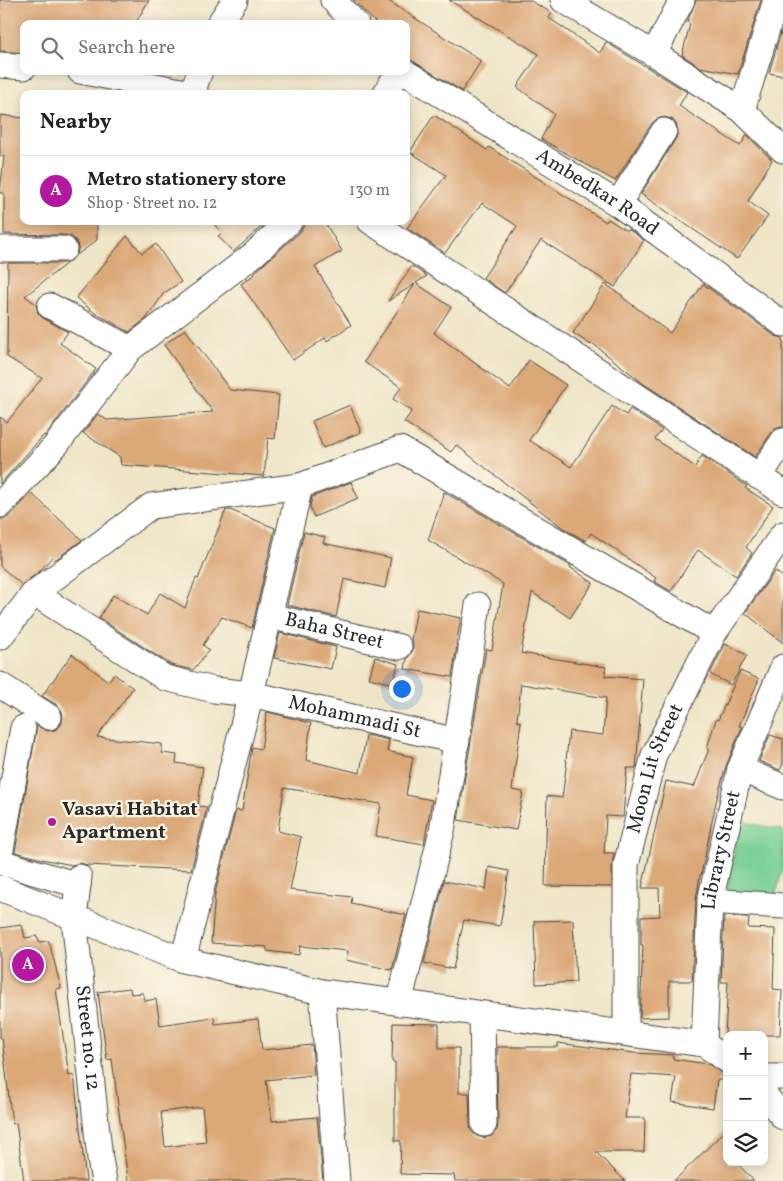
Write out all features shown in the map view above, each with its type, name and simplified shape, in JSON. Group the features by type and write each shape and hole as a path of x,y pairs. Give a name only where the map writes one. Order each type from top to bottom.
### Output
{"street":[{"path":"222,20 235,0"},
{"path":"333,0 352,20"},
{"path":"563,0 654,54 742,110 783,150"},
{"path":"654,54 682,0"},
{"path":"742,110 776,0"},
{"path":"0,66 20,67"},
{"path":"111,75 196,86"},
{"path":"388,90 398,75"},
{"name":"Ambedkar Road","path":"408,75 618,204 783,324"},
{"path":"618,204 664,131"},
{"path":"0,505 56,445 130,349 253,255 286,225"},
{"path":"376,225 783,492"},
{"path":"0,249 64,249"},
{"path":"50,306 130,349"},
{"path":"759,476 783,441"},
{"path":"0,637 34,593 151,506 300,486 400,449 714,633"},
{"path":"183,960 251,694 300,486"},
{"name":"Moon Lit Street","path":"626,1033 626,865 654,755 714,633 783,534"},
{"name":"Mohammadi St","path":"34,593 165,678 214,690 251,694 457,740"},
{"path":"399,1002 442,831 478,605"},
{"name":"Baha Street","path":"270,616 398,647"},
{"name":"Library Street","path":"704,1044 710,901 740,769 783,667"},
{"path":"0,685 49,717"},
{"path":"0,855 23,728"},
{"path":"740,769 783,787"},
{"name":"Street no. 12","path":"0,862 78,881 74,918 102,1170"},
{"path":"0,888 183,960 322,992 704,1044 723,1057"},
{"path":"710,901 783,906"},
{"path":"322,992 337,1181"},
{"path":"482,1014 484,1124"},
{"path":"768,1077 783,1077"},
{"path":"768,1099 783,1117"}],"green space":[{"path":"740,821 783,830 783,868 775,897 726,895"}],"building":[{"path":"0,0 149,0 137,20 20,20 20,53 0,51"},
{"path":"353,0 387,0 481,61 462,91 410,59 410,20 373,20"},
{"path":"449,0 529,0 552,13 549,18 600,53 606,42 687,92 679,106 740,146 747,135 772,160 748,201 768,216 737,259 641,194 676,138 678,131 672,119 664,117 652,123 615,181 541,139 554,114 517,87 539,54"},
{"path":"696,0 761,0 738,74 700,67 682,55 690,24 687,22"},
{"path":"783,26 783,76 769,73"},
{"path":"0,115 20,118 20,225 97,225 97,240 77,255 77,242 71,236 4,234 4,193 0,193 4,156 0,156"},
{"path":"434,115 487,150 489,147 606,222 608,219 644,240 615,287 541,240 505,293 483,278 517,226 482,203 445,253 407,228 446,175 410,152"},
{"path":"215,225 263,225 233,252 218,236 222,233"},
{"path":"326,225 342,251 315,267 351,325 327,341 325,338 293,360 241,284 255,274 304,226"},
{"path":"127,236 142,253 156,244 181,282 164,293 146,319 129,332 95,313 76,298"},
{"path":"8,263 67,263 25,296 36,304 38,313 43,318 68,332 60,343 96,369 45,436 0,484 0,417 7,422 42,378 7,357"},
{"path":"412,266 427,276 416,283 451,307 434,333 510,389 529,360 566,385 529,440 571,467 612,406 626,415 630,409 662,430 655,439 695,467 702,456 773,506 746,547 752,553 736,576 698,550 671,591 654,581 656,578 591,533 586,541 563,528 456,445 451,452 404,422 412,411 393,399 401,387 364,362 415,284 388,301"},
{"path":"605,284 670,333 703,284 775,336 783,338 783,427 776,428 771,433 755,457 644,384 592,343 591,345 573,333"},
{"path":"185,329 230,390 279,395 275,439 268,438 264,476 121,465 120,457 83,433 98,414 107,420 213,412 164,345"},
{"path":"350,405 361,432 323,448 312,421"},
{"path":"351,482 358,498 314,517 310,507 312,497"},
{"path":"444,492 571,566 593,583 570,618 532,592 521,653 606,667 605,676 643,679 636,768 627,768 623,817 606,816 604,853 614,853 612,887 545,886 547,796 562,798 569,731 603,735 606,698 521,684 517,721 521,722 512,790 523,792 516,830 458,820 486,649 492,650 503,584 428,540"},
{"path":"31,493 82,540 55,560 52,557 42,569 22,585 0,566 0,519 5,519 11,515"},
{"path":"226,510 275,528 252,628 222,617 203,645 209,650 193,670 171,665 99,618 113,595 147,615 160,593 185,608"},
{"path":"304,532 325,537 323,543 391,558 385,588 344,579 336,617 287,605"},
{"path":"775,571 783,577 783,643 745,613"},
{"path":"417,609 461,618 452,677 405,669 407,659 413,650 411,639"},
{"path":"280,633 336,647 331,669 274,658"},
{"path":"725,644 747,655 731,685 710,674"},
{"path":"72,654 108,681 114,674 133,688 97,737 162,744 162,753 177,755 176,763 203,767 198,806 207,807 191,870 87,865 80,863 72,865 15,852 37,726 48,731 55,730 61,725 63,718 62,711 57,705 42,696"},
{"path":"375,657 398,664 393,684 369,678"},
{"path":"740,671 759,679 739,726 742,727 726,766 716,802 696,900 692,981 669,981 669,1017 640,1018 643,945 641,945 641,917 660,916 659,888 642,888 666,781 694,787 709,749 707,748 716,719 718,720"},
{"path":"267,712 311,723 306,760 360,773 366,735 389,740 387,751 413,757 406,795 432,800 424,844 376,836 381,804 284,788 278,831 301,837 290,890 352,897 351,903 406,915 392,970 346,960 348,951 300,946 299,955 267,951 267,947 211,943 215,893 236,810 242,811 252,747 261,749"},
{"path":"770,735 783,739 783,764 780,770 759,761"},
{"path":"489,867 509,871 500,926 464,920 453,969 424,963 444,881 486,889"},
{"path":"724,916 749,918 748,928 775,929 773,989 782,990 780,1035 768,1035 768,1031 725,1031 728,982 721,982"},
{"path":"573,920 576,982 536,984 534,921"},
{"path":"22,925 25,938 37,936 40,942 49,941 61,988 56,989 69,1076 74,1075 86,1181 24,1181 16,1123 12,1124 2,1038 0,1038 0,928"},
{"path":"130,988 131,994 143,993 144,1001 156,999 160,1025 214,1017 215,1024 258,1019 262,1050 312,1045 314,1075 266,1080 272,1121 317,1117 323,1181 128,1181 112,1059 107,1060 98,992","holes":["202,1107 206,1142 165,1147 161,1112"]},
{"path":"393,1023 439,1024 439,1048 459,1048 459,1093 469,1093 471,1131 477,1136 484,1138 492,1136 497,1130 498,1124 497,1047 558,1047 558,1043 634,1053 673,1055 673,1059 708,1064 723,1073 722,1080 717,1080 713,1108 672,1102 676,1077 631,1074 625,1118 645,1118 644,1152 596,1152 625,1181 455,1181 454,1175 400,1174 401,1141 395,1141 395,1062 392,1062"},
{"path":"723,1133 723,1166 740,1166 754,1181 674,1181"}],"place":[{"name":"Vasavi Habitat Apartment","path":"52,822"},
{"name":"Metro stationery store","path":"28,965"}]}
